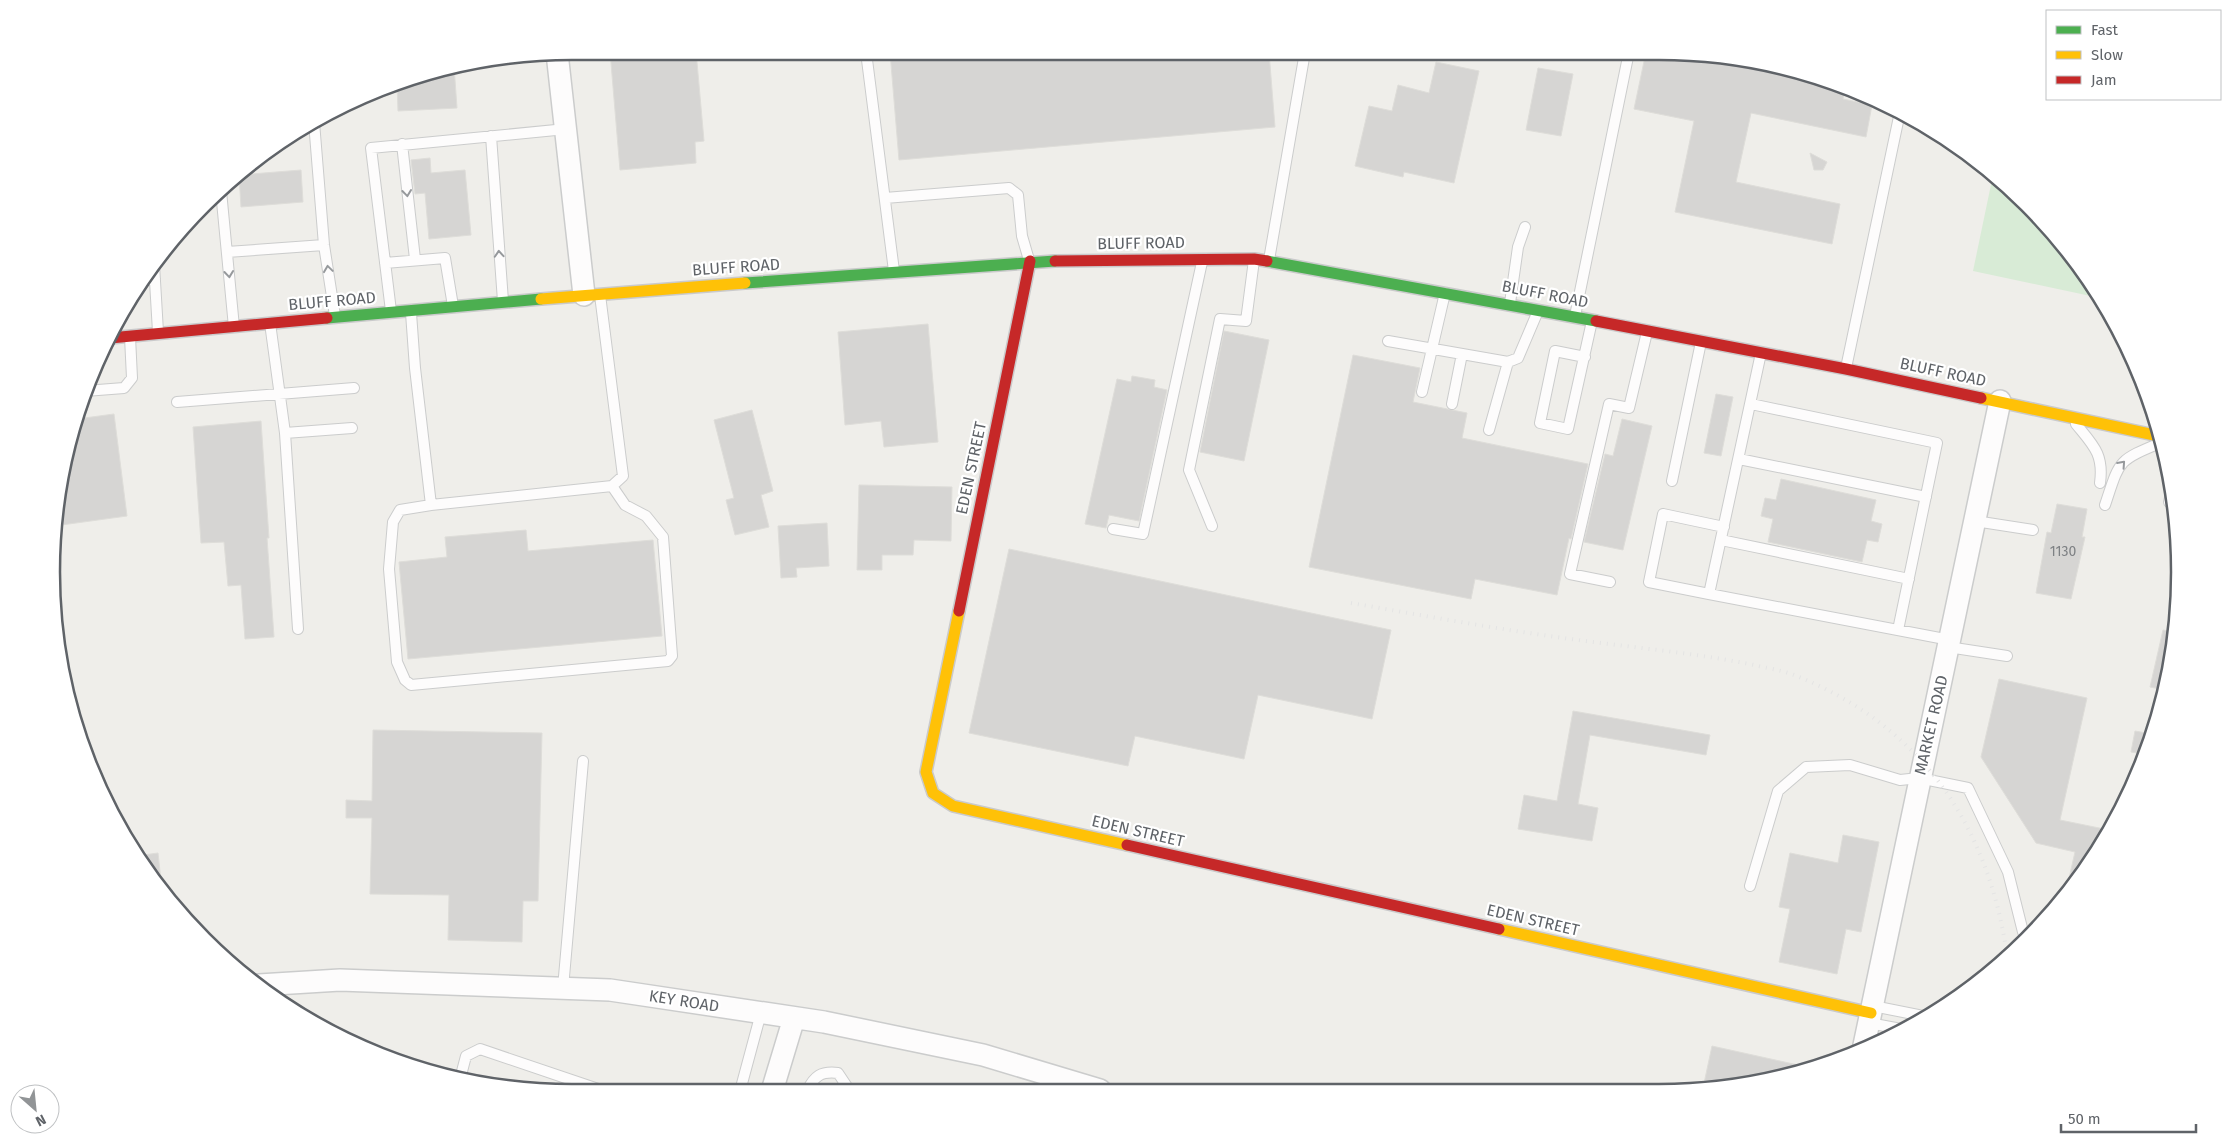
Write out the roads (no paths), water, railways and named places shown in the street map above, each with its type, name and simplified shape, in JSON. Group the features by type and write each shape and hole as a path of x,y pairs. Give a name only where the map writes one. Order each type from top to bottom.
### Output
{"main road":[{"name":"BLUFF ROAD","path":"118,337 592,294 1030,261 1254,259 1445,292 1762,352 2153,434"},
{"name":"EDEN STREET","path":"1030,261 926,772 933,793 953,806 1871,1014"}],"street":[{"path":"558,60 566,129 592,294"},
{"name":"MARKET ROAD","path":"1865,1040 2000,401"},
{"name":"KEY ROAD","path":"269,984 340,980 610,990 824,1022 983,1055 1080,1084"},
{"path":"774,1084 794,1018"}],"lane":[{"path":"867,60 894,271"},
{"path":"1269,261 1305,60"},
{"path":"1575,317 1627,60"},
{"path":"1846,369 1898,120"},
{"path":"391,312 371,148 566,129"},
{"path":"315,130 324,245 335,317"},
{"path":"491,136 503,302"},
{"path":"402,144 415,259"},
{"path":"885,198 1009,188 1018,195 1022,236 1030,261"},
{"path":"222,199 234,327"},
{"path":"1510,304 1518,247 1525,227"},
{"path":"227,252 324,245"},
{"path":"385,263 445,258 453,307"},
{"path":"1113,529 1142,534 1203,258"},
{"path":"1212,526 1189,470 1220,319 1246,321 1254,259"},
{"path":"155,276 158,333"},
{"path":"1422,392 1445,292"},
{"path":"592,294 623,476 612,486 400,510 393,522 390,541 390,569 397,662 405,680 411,685 668,661 672,656 663,537 646,516 625,505 612,486"},
{"path":"411,310 415,368 431,505"},
{"path":"1388,341 1508,362 1518,358 1539,310"},
{"path":"1584,357 1556,351 1540,423 1568,429 1584,357 1592,320"},
{"path":"270,323 284,433 298,629"},
{"path":"1610,582 1570,574 1608,404 1629,408 1648,331"},
{"path":"93,390 124,388 132,378 130,336"},
{"path":"1672,481 1701,341"},
{"path":"1709,594 1762,352"},
{"path":"1452,404 1462,354"},
{"path":"1489,430 1508,362"},
{"path":"177,402 354,388"},
{"path":"1751,404 1937,443 1898,630"},
{"path":"2071,417 2099,455 2102,469 2100,483"},
{"path":"284,433 352,428"},
{"path":"2105,505 2120,464 2129,457 2155,445"},
{"path":"1739,459 1926,497"},
{"path":"1724,526 1663,514 1649,582 1898,630 1949,644 2007,656"},
{"path":"1974,521 2033,530"},
{"path":"1721,540 1909,579"},
{"path":"563,988 583,761"},
{"path":"1750,886 1778,791 1806,767 1850,765 1900,780 1919,778 1968,788 2008,872 2023,932"},
{"path":"742,1084 762,1013"},
{"path":"1871,1014 1914,1016"},
{"path":"1871,1014 1895,1025"},
{"path":"462,1072 466,1056 480,1049 581,1084"},
{"path":"811,1084 815,1076 826,1072 838,1073 845,1084"}],"railway":[{"path":"1351,603 1521,632 1688,654 1774,669 1794,675 1838,696 1877,721 1911,750 1940,784 1964,821 1983,862 1998,907 2006,949"}]}
